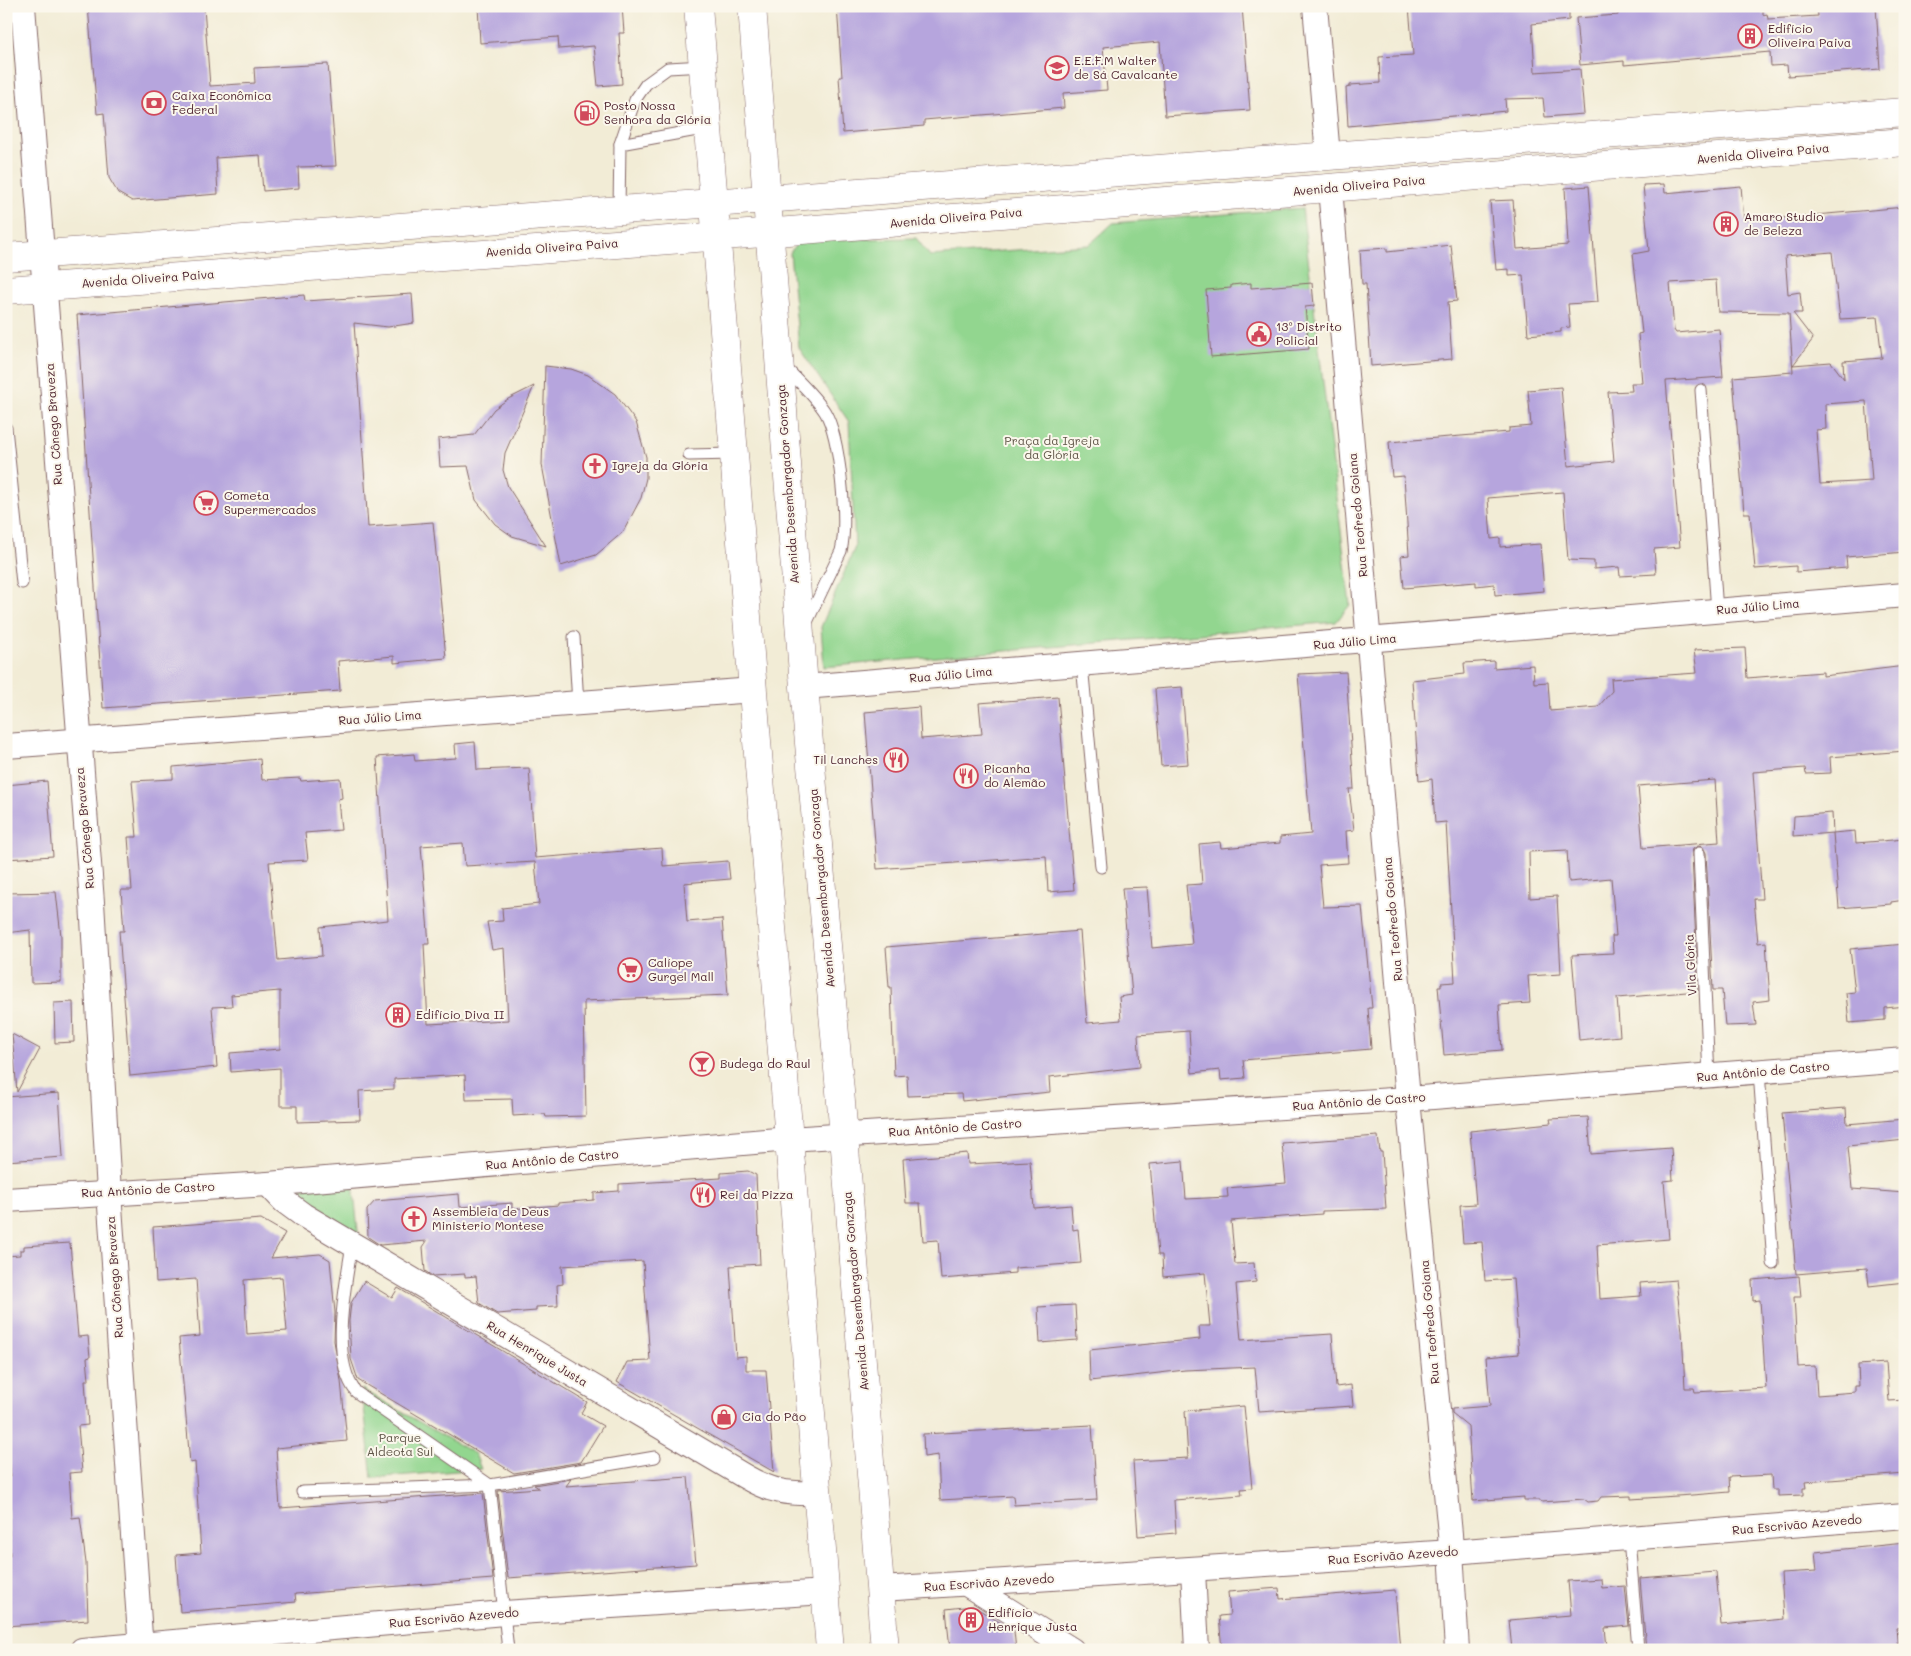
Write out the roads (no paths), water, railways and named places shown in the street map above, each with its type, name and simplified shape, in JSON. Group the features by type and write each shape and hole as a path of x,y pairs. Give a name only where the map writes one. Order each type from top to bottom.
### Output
{"main road":[{"path":"698,6 830,1650"},
{"name":"Avenida Desembargador Gonzaga","path":"752,6 804,687 844,1136 885,1650"},
{"path":"6,257 1905,112"},
{"name":"Avenida Oliveira Paiva","path":"6,290 770,232 1905,142"}],"street":[{"name":"Rua Cônego Braveza","path":"22,6 92,902 109,1192 141,1648"},
{"path":"1315,6 1328,156"},
{"name":"Rua Teofredo Goiana","path":"1330,188 1408,1099 1452,1552 1457,1650"},
{"name":"Rua Júlio Lima","path":"804,687 1905,595"},
{"name":"Rua Júlio Lima","path":"6,746 754,690"},
{"name":"Rua Antônio de Castro","path":"6,1200 109,1192 268,1184 789,1139 1408,1099 1905,1060"},
{"name":"Rua Henrique Justa","path":"268,1184 284,1201 303,1215 765,1488 787,1494 818,1493"},
{"name":"Rua Escrivão Azevedo","path":"881,1589 968,1585 1452,1552 1905,1516"},
{"path":"1193,1570 1197,1650"},
{"path":"968,1585 1072,1650"},
{"name":"Rua Escrivão Azevedo","path":"82,1650 141,1648 504,1614 826,1592"}],"lane":[{"path":"620,209 620,144 635,100 646,84 668,68 704,66"},
{"path":"620,144 708,128"},
{"path":"779,361 825,412 832,430 842,492 844,539 841,551 800,637"},
{"path":"1701,390 1718,611"},
{"path":"6,428 22,584"},
{"path":"689,455 733,454"},
{"path":"574,637 578,704"},
{"path":"1082,664 1101,867"},
{"name":"Vila Glória","path":"1699,853 1710,1076"},
{"path":"1759,1072 1773,1263"},
{"path":"352,1244 340,1328 349,1383 356,1392 490,1485 508,1650"},
{"path":"302,1492 490,1485 655,1457"},
{"path":"1629,1538 1638,1650"}],"place":[{"name":"Edifício Oliveira Paiva","path":"1750,36"},
{"name":"E.E.F.M Walter de Sá Cavalcante","path":"1057,68"},
{"name":"Caixa Econômica Federal","path":"154,103"},
{"name":"Posto Nossa Senhora da Glória","path":"587,113"},
{"name":"Amaro Studio de Beleza","path":"1726,224"},
{"name":"13º Distrito Policial","path":"1259,334"},
{"name":"Igreja da Glória","path":"595,466"},
{"name":"Cometa Supermercados","path":"206,503"},
{"name":"Til Lanches","path":"896,760"},
{"name":"Picanha do Alemão","path":"966,776"},
{"name":"Calíope Gurgel Mall","path":"630,970"},
{"name":"Edifício Diva II","path":"398,1015"},
{"name":"Budega do Raul","path":"702,1064"},
{"name":"Rei da Pizza","path":"703,1195"},
{"name":"Assembleia de Deus Ministerio Montese","path":"414,1219"},
{"name":"Cia do Pão","path":"724,1417"},
{"name":"Edifício Henrique Justa","path":"971,1620"}],"park label":[{"name":"Praça da Igreja da Glória","path":"1052,448"},
{"name":"Parque Aldeota Sul","path":"400,1445"}]}
